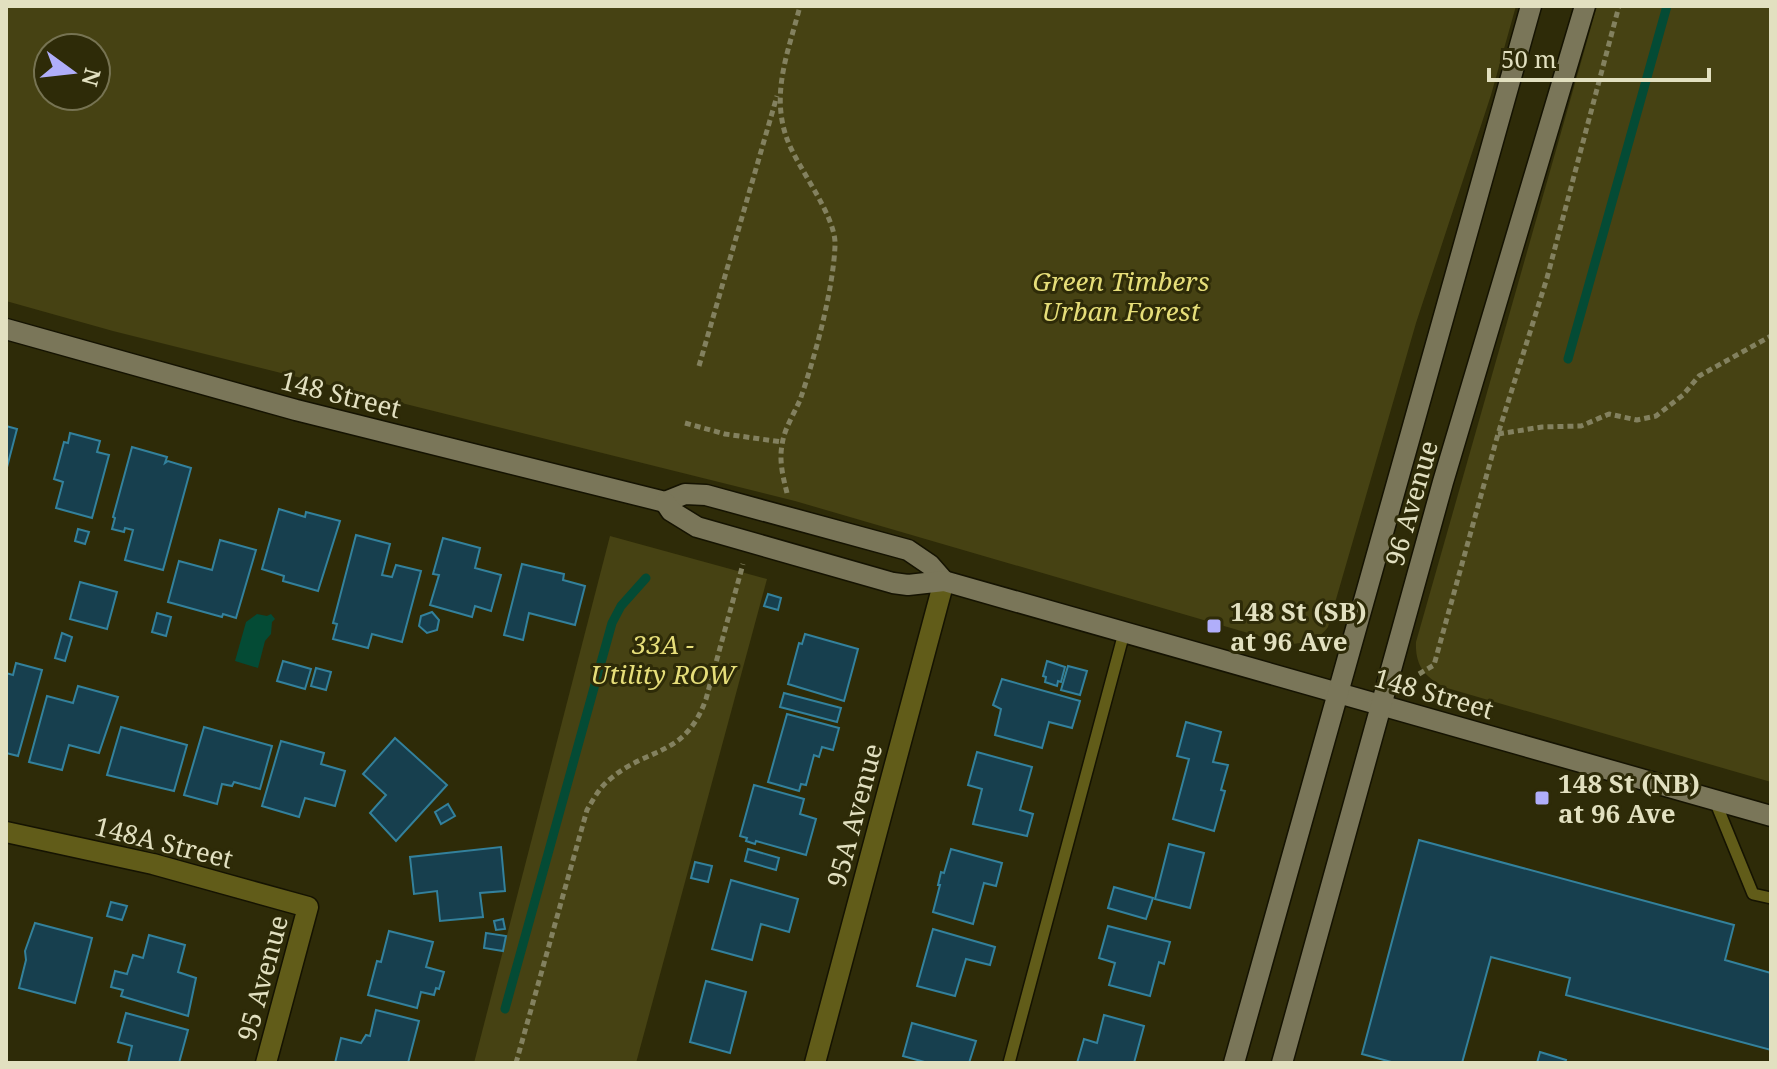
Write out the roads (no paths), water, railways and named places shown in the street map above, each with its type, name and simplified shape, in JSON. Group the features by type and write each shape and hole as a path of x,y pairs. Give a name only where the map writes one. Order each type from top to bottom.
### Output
{"main road":[{"name":"96 Avenue","path":"1234,1063 1531,6"},
{"name":"96 Avenue","path":"1282,1063 1443,482 1585,6"},
{"name":"148 Street","path":"6,329 296,410 665,502 685,494 706,495 908,550 930,565 944,581"},
{"name":"148 Street","path":"665,502 671,511 697,527 879,579 908,585 944,581 1771,816"}],"street":[{"name":"95A Avenue","path":"815,1063 944,581"},
{"name":"148A Street","path":"6,832 153,864 308,907"},
{"name":"95 Avenue","path":"266,1063 308,907"}],"lane":[{"path":"1009,1063 1124,633"},
{"path":"1715,800 1753,894 1771,898"}],"waterway":[{"path":"1568,359 1667,6"},
{"path":"505,1009 612,623 621,606 646,578"}],"place":[{"name":"148 St (SB) at 96 Ave","path":"1214,626"},
{"name":"148 St (NB) at 96 Ave","path":"1542,798"}],"park label":[{"name":"Green Timbers Urban Forest","path":"1121,296"},
{"name":"33A - Utility ROW","path":"663,659"}]}
